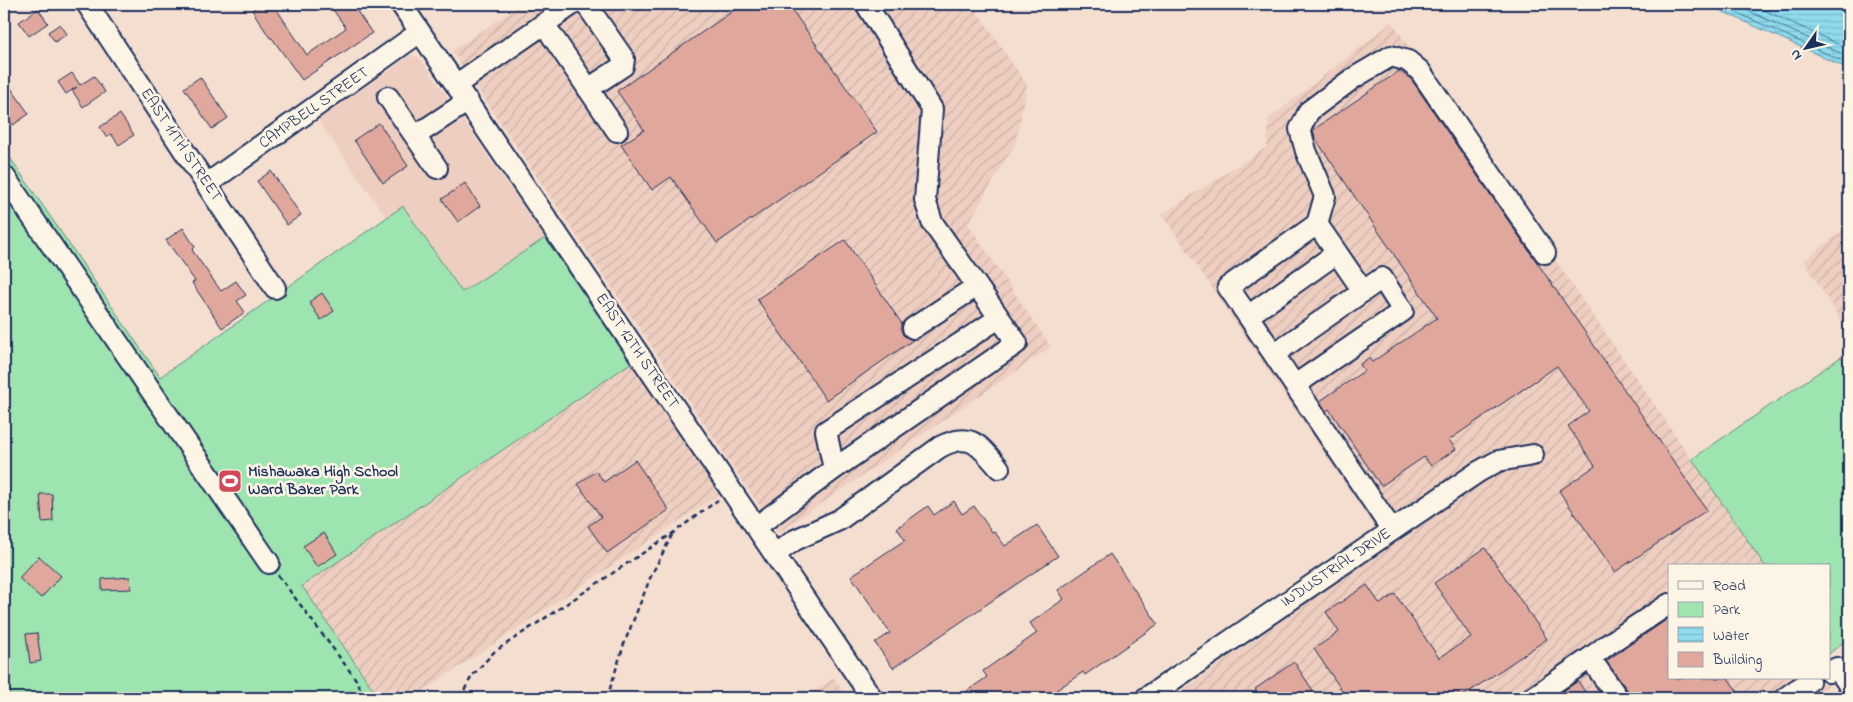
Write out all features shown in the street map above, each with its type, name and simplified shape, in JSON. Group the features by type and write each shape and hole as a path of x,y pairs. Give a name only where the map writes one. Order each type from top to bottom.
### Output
{"street":[{"name":"EAST 11TH STREET","path":"87,4 274,288"},
{"name":"EAST 12TH STREET","path":"401,4 872,698"},
{"path":"456,84 573,4"},
{"path":"586,4 624,59 623,66 588,89"},
{"path":"756,527 834,470 1017,343 932,222 925,200 932,110 866,4"},
{"path":"544,24 617,131"},
{"name":"CAMPBELL STREET","path":"207,184 420,32"},
{"path":"1392,530 1228,287 1317,224 1325,196 1306,151 1300,129 1309,111 1352,79 1391,56 1408,61 1420,71 1546,253"},
{"path":"388,97 436,168"},
{"path":"415,136 468,101"},
{"path":"4,176 269,563"},
{"path":"1317,224 1363,291"},
{"path":"1248,316 1336,254"},
{"path":"1274,354 1382,278 1403,311 1295,385"},
{"path":"913,328 977,286"},
{"path":"834,470 826,431 999,318"},
{"path":"775,554 795,540 839,520 940,447 953,441 963,439 973,442 982,448 999,468"},
{"name":"INDUSTRIAL DRIVE","path":"1146,698 1392,530 1498,461 1534,455"},
{"path":"1532,698 1668,605"},
{"path":"1590,658 1618,698"},
{"path":"1830,672 1837,668 1849,685"},
{"path":"1785,698 1809,680"}],"path":[{"path":"460,698 472,676 494,652 673,533 731,490"},
{"path":"607,698 624,644 651,576 662,550 673,533"},
{"path":"269,563 358,682 363,698"}],"shaded area":[{"path":"522,4 972,4 1027,85 1016,142 968,224 1051,347 778,533 452,51"},
{"path":"1392,22 1764,564 1668,564 1668,680 1830,680 1830,662 1840,677 1810,698 1172,698 1467,490 1377,531 1162,214 1267,147 1269,119"},
{"path":"411,55 419,57 545,238 462,292 403,207 387,218 318,120"},
{"path":"1849,225 1849,334 1804,261"},
{"path":"631,363 720,494 412,698 379,698 302,586"},
{"path":"834,678 847,698 804,698"}],"green space":[{"name":"Mishawaka High School Ward Baker Park","path":"4,149 160,377 403,206 462,292 545,238 631,363 302,586 379,698 4,698"},
{"path":"1841,357 1849,369 1849,637 1830,653 1830,564 1764,564 1692,459"}],"water":[{"path":"1706,4 1848,4 1849,69"}],"building":[{"path":"261,4 273,4 307,55 346,28 329,4 352,4 372,33 302,80 272,38 270,38 252,10"},
{"path":"743,4 788,4 877,132 717,243 671,177 652,190 621,145 644,130 617,91"},
{"path":"38,9 48,23 29,36 19,22"},
{"path":"60,24 67,34 55,42 48,32"},
{"path":"1399,71 1411,79 1707,510 1615,572 1559,491 1595,466 1568,426 1589,411 1557,366 1449,440 1456,449 1431,466 1424,457 1381,486 1329,409 1326,411 1320,401 1364,371 1360,364 1369,358 1372,362 1437,318 1315,138 1313,130"},
{"path":"72,73 80,85 94,76 105,92 83,107 72,90 66,94 58,82"},
{"path":"200,77 228,118 212,129 184,88"},
{"path":"4,78 29,114 13,125 4,112"},
{"path":"120,114 134,135 119,145 111,134 106,137 100,127"},
{"path":"379,123 408,166 383,183 354,140"},
{"path":"271,171 301,215 287,225 257,181"},
{"path":"465,183 480,206 458,222 442,199"},
{"path":"183,228 195,247 192,250 221,291 236,281 246,295 237,301 245,312 222,328 192,283 195,281 166,240"},
{"path":"845,240 902,324 903,335 913,340 826,400 757,299"},
{"path":"322,293 334,311 321,320 309,302"},
{"path":"635,460 669,510 607,553 588,526 601,517 578,484 596,471 604,482"},
{"path":"40,494 52,494 53,521 42,522"},
{"path":"954,501 962,514 974,506 992,532 994,531 1005,546 1037,525 1058,556 893,668 875,643 890,633 851,576 905,540 897,528 928,506 934,515"},
{"path":"324,533 337,554 317,567 303,546"},
{"path":"1485,548 1547,639 1460,698 1347,698 1314,649 1339,632 1326,612 1367,585 1380,604 1395,594 1439,658 1471,637 1434,583"},
{"path":"1110,554 1158,624 1085,675 1083,672 1045,698 957,698 987,677 983,671 1037,633 1030,623 1064,599 1058,590"},
{"path":"39,556 61,576 41,598 19,578"},
{"path":"130,577 131,589 102,590 102,579"},
{"path":"1668,619 1668,680 1729,680 1742,698 1630,698 1628,691 1606,661"},
{"path":"37,633 41,661 30,663 26,634"},
{"path":"1294,662 1318,698 1261,698 1255,689"},
{"path":"1578,681 1589,698 1553,698"}],"place":[{"name":"Mishawaka High School Ward Baker Park","path":"230,481"}]}
